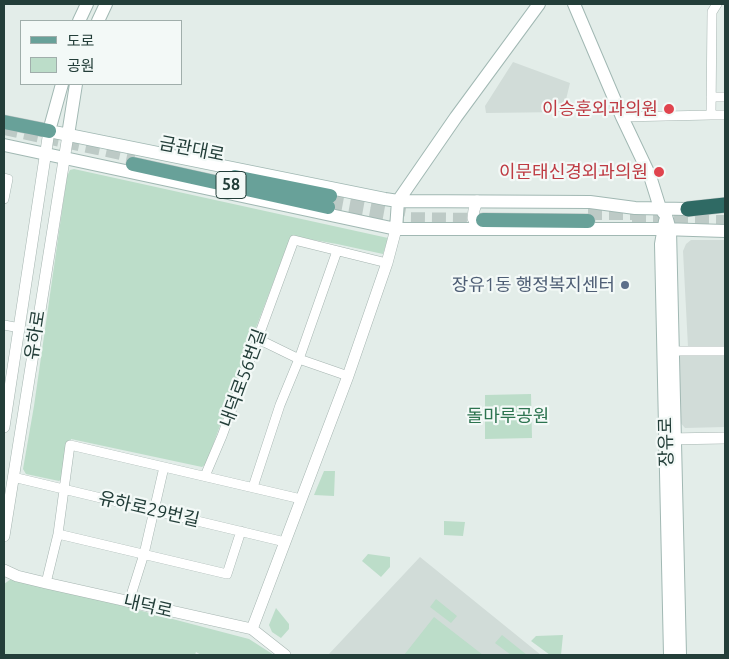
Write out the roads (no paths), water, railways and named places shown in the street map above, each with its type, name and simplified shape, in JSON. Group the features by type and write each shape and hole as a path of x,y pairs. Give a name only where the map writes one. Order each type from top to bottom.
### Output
{"highway":[{"path":"688,209 725,205"}],"main road":[{"path":"79,20 87,4"},
{"path":"98,20 106,4"},
{"path":"396,229 398,201 539,4"},
{"path":"574,4 622,117 650,176 663,212 666,230"},
{"path":"49,131 62,85"},
{"path":"68,135 76,85"},
{"path":"4,122 398,201 481,215 589,216 666,230 725,231"},
{"path":"4,145 396,229 481,215"},
{"name":"금관대로","path":"134,160 329,202"},
{"path":"589,216 635,208 663,212 688,209"},
{"name":"장유로","path":"666,230 674,351 670,439 680,655"},
{"name":"장유로","path":"666,230 670,439 670,655"}],"street":[{"path":"711,116 712,12 717,4"},
{"path":"711,97 725,96"},
{"path":"622,117 725,115"},
{"name":"유하로","path":"4,427 49,131"},
{"name":"유하로","path":"4,536 68,135"},
{"path":"4,199 6,179"},
{"path":"252,630 348,376 387,263 396,229"},
{"name":"내덕로56번길","path":"205,476 222,436 256,338 294,240 337,251"},
{"path":"253,487 280,405 299,359 337,251 387,263"},
{"path":"4,325 20,328"},
{"path":"256,338 299,359 348,376"},
{"path":"674,351 725,351"},
{"path":"670,439 725,438"},
{"path":"46,583 58,534 70,445 301,499"},
{"path":"131,603 132,592 144,554 164,467"},
{"name":"유하로29번길","path":"13,477 285,542"},
{"path":"58,534 227,574 241,531"},
{"name":"내덕로","path":"4,570 17,576 252,630 285,655"}],"tunnel":[{"path":"4,128 135,156"},
{"path":"330,196 408,210"},
{"path":"328,207 395,219 483,220"},
{"path":"588,213 645,213"},
{"path":"632,221 725,222"}],"place":[{"name":"이승훈외과의원","path":"669,109"},
{"name":"이문태신경외과의원","path":"659,172"},
{"name":"장유1동 행정복지센터","path":"625,285"}],"park label":[{"name":"돌마루공원","path":"508,416"}]}
